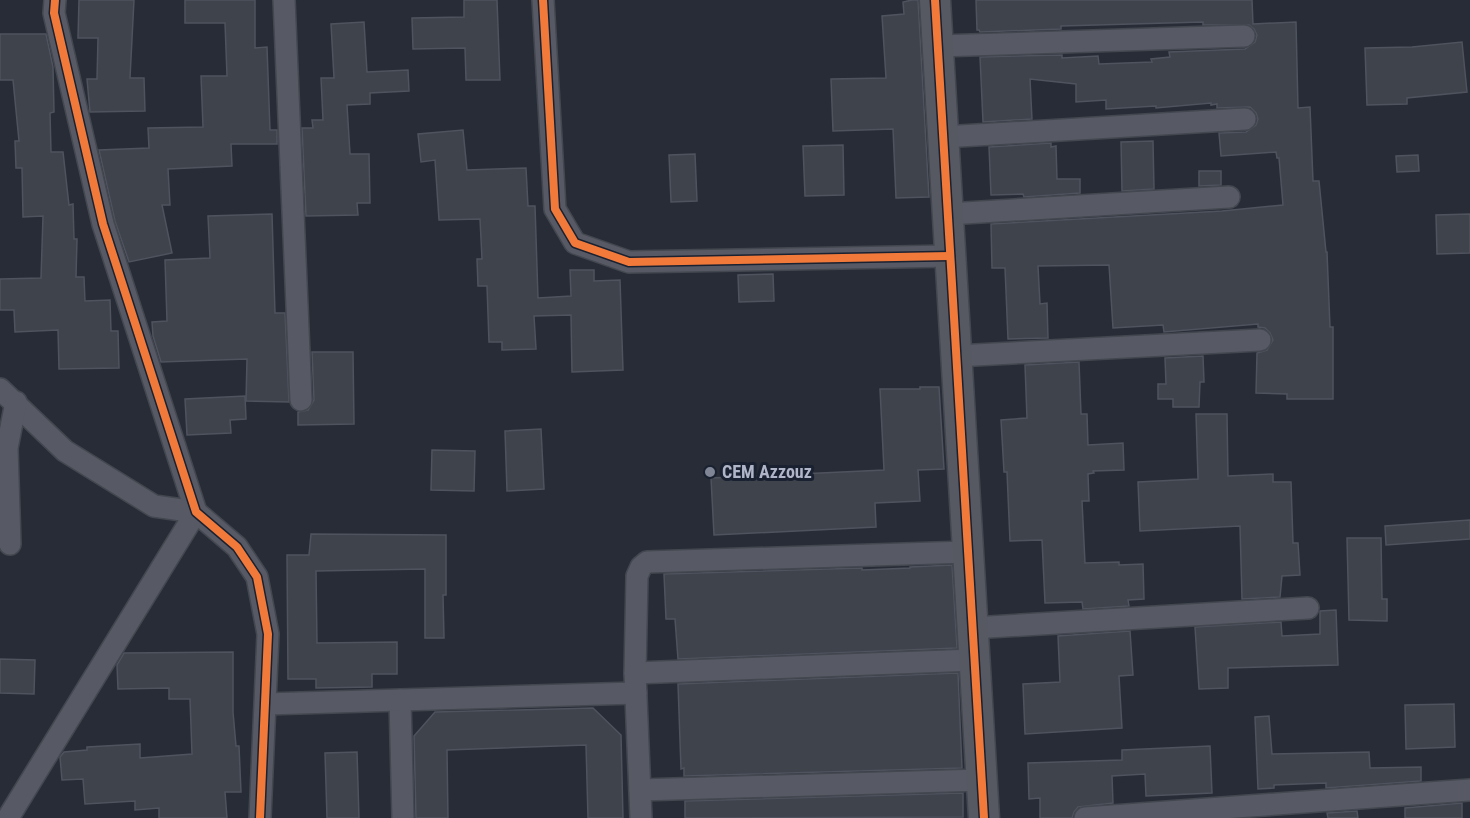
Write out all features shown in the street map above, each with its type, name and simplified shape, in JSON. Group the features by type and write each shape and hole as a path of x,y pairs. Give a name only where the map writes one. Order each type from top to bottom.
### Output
{"street":[{"path":"55,0 54,13 103,224 196,512 237,547 257,578 268,634 260,818"},
{"path":"284,0 301,400"},
{"path":"543,0 555,209 575,243 629,262 950,256"},
{"path":"935,0 984,818"},
{"path":"938,46 1244,36"},
{"path":"943,137 1245,119"},
{"path":"948,214 1229,197"},
{"path":"956,356 1260,340"},
{"path":"8,395 65,451 154,506 196,512"},
{"path":"8,395 10,544"},
{"path":"8,818 196,512"},
{"path":"641,818 636,683 637,576 641,567 647,562 967,552"},
{"path":"972,628 1308,608"},
{"path":"266,704 400,700 974,660"},
{"path":"400,700 403,818"},
{"path":"640,790 981,780"},
{"path":"1085,818 1470,790"}],"building":[{"path":"79,0 134,0 130,78 144,78 145,111 90,112 87,79 97,79 98,38 78,38"},
{"path":"185,0 255,0 255,48 267,47 270,130 277,130 277,144 231,144 232,166 168,169 170,205 162,205 172,253 129,262 115,221 99,150 149,148 148,128 203,127 201,76 227,76 225,23 185,23"},
{"path":"464,0 497,0 500,80 466,80 465,48 413,49 412,18 464,17"},
{"path":"918,0 929,197 896,198 893,129 833,131 831,79 886,78 882,16 904,14 903,2"},
{"path":"976,0 1252,0 1253,24 1296,22 1298,108 1310,107 1313,181 1319,181 1327,252 1330,327 1333,327 1333,399 1287,399 1287,394 1256,393 1257,353 1267,350 1273,340 1270,333 1265,328 1258,327 1258,324 1164,332 1163,325 1113,328 1109,265 1038,266 1040,304 1047,303 1048,338 1008,339 1005,268 992,268 991,224 1222,211 1283,205 1279,158 1276,152 1221,156 1219,133 1246,132 1256,125 1258,119 1256,113 1250,107 1217,108 1217,104 1211,105 1211,103 1156,108 1156,106 1106,109 1106,100 1076,102 1076,84 1030,79 1032,119 983,122 980,57 1098,56 1099,64 1152,62 1151,59 1170,57 1169,52 1245,49 1255,42 1257,35 1249,25 1203,25 1203,22 1061,26 1061,29 980,32 977,30"},
{"path":"364,22 367,72 408,70 409,91 370,93 370,104 347,105 350,154 369,154 370,203 357,203 358,215 306,216 302,128 313,128 312,120 323,120 321,78 334,78 331,24"},
{"path":"0,34 46,34 53,67 54,112 50,113 51,152 63,152 69,205 73,204 74,239 77,239 76,277 84,277 85,301 110,300 111,331 118,331 119,368 59,369 58,330 15,332 14,310 0,310 0,279 41,278 43,216 23,217 22,168 16,168 15,141 19,141 13,80 0,80"},
{"path":"1462,42 1467,92 1407,98 1407,104 1367,105 1365,48 1412,47"},
{"path":"463,130 467,170 526,168 528,206 535,206 538,298 571,296 570,270 594,270 594,281 620,280 623,370 572,372 571,315 534,316 536,349 502,350 502,342 489,342 487,286 478,286 477,259 482,259 480,219 439,220 435,160 421,162 418,134"},
{"path":"1153,141 1154,189 1122,191 1121,142"},
{"path":"1051,143 1051,147 1056,146 1057,179 1080,179 1080,193 1024,197 1023,194 991,195 989,147"},
{"path":"843,145 844,195 805,196 803,146"},
{"path":"695,154 697,201 671,202 669,155"},
{"path":"1418,155 1419,171 1397,172 1396,156"},
{"path":"1199,171 1221,171 1221,185 1199,186"},
{"path":"272,214 275,313 285,313 289,402 246,401 247,359 161,362 153,336 152,322 167,321 165,260 210,258 208,216"},
{"path":"1470,214 1470,253 1437,254 1436,215"},
{"path":"773,274 774,301 739,302 738,275"},
{"path":"312,352 353,352 354,424 298,425 298,412 308,410 314,400"},
{"path":"1203,356 1204,382 1200,382 1199,407 1173,407 1173,399 1158,399 1158,384 1166,384 1165,358"},
{"path":"1079,362 1081,414 1087,414 1088,445 1123,443 1124,470 1093,471 1094,473 1088,474 1089,501 1082,501 1085,563 1143,564 1144,599 1128,600 1129,606 1083,609 1082,602 1045,603 1042,540 1010,541 1007,472 1004,472 1001,420 1027,418 1025,365"},
{"path":"920,387 939,387 944,469 918,470 920,501 875,503 876,527 714,535 711,478 884,470 880,389 920,389"},
{"path":"245,396 246,419 230,420 231,433 187,435 185,399"},
{"path":"1196,414 1227,414 1228,476 1273,474 1273,482 1291,482 1293,543 1298,543 1300,575 1282,576 1280,597 1242,599 1240,526 1140,531 1138,482 1198,479"},
{"path":"541,429 544,489 507,491 505,431"},
{"path":"432,450 475,451 474,491 431,490"},
{"path":"1470,520 1470,539 1386,545 1385,526"},
{"path":"311,534 446,535 446,595 443,595 444,638 425,638 425,569 316,571 317,643 397,642 397,674 372,674 372,687 316,688 316,679 288,679 287,555 309,555"},
{"path":"1347,538 1381,538 1382,599 1387,599 1387,621 1349,620"},
{"path":"952,565 957,648 678,659 675,619 666,619 664,574 862,568 862,570"},
{"path":"1336,610 1338,665 1228,668 1228,688 1199,689 1195,627 1281,622 1282,636 1320,634 1320,611"},
{"path":"1130,631 1133,675 1119,676 1122,728 1025,734 1023,684 1060,682 1058,636"},
{"path":"233,652 233,712 236,746 239,746 241,792 225,792 227,818 159,818 159,808 135,810 135,801 85,804 83,779 62,780 60,757 64,752 87,750 87,747 140,744 140,758 192,754 190,699 169,699 169,688 118,689 117,665 124,653"},
{"path":"0,659 35,660 34,694 0,693"},
{"path":"958,673 962,768 684,776 684,768 681,769 678,684"},
{"path":"1454,704 1455,747 1406,749 1405,705"},
{"path":"593,708 621,735 623,818 588,818 586,745 447,750 448,818 416,818 414,736 435,712"},
{"path":"1269,716 1272,754 1369,752 1370,768 1421,767 1421,781 1326,788 1326,783 1274,785 1274,788 1258,789 1255,717"},
{"path":"1210,746 1212,793 1146,796 1145,774 1112,776 1113,803 1078,807 1072,818 1040,818 1040,798 1029,799 1028,763 1122,760 1122,750"},
{"path":"357,752 359,818 327,818 325,753"},
{"path":"963,793 963,817 685,818 685,801"},
{"path":"1462,803 1462,818 1405,818 1405,808"},
{"path":"1357,811 1358,818 1328,818 1327,813"}],"cycle path":[{"path":"55,0 54,13 103,224 196,512 237,547 257,577 268,634 260,818"},
{"path":"543,0 555,209 575,243 629,262 950,256"},
{"path":"935,0 984,818"}],"place":[{"name":"CEM Azzouz","path":"710,472"}]}
